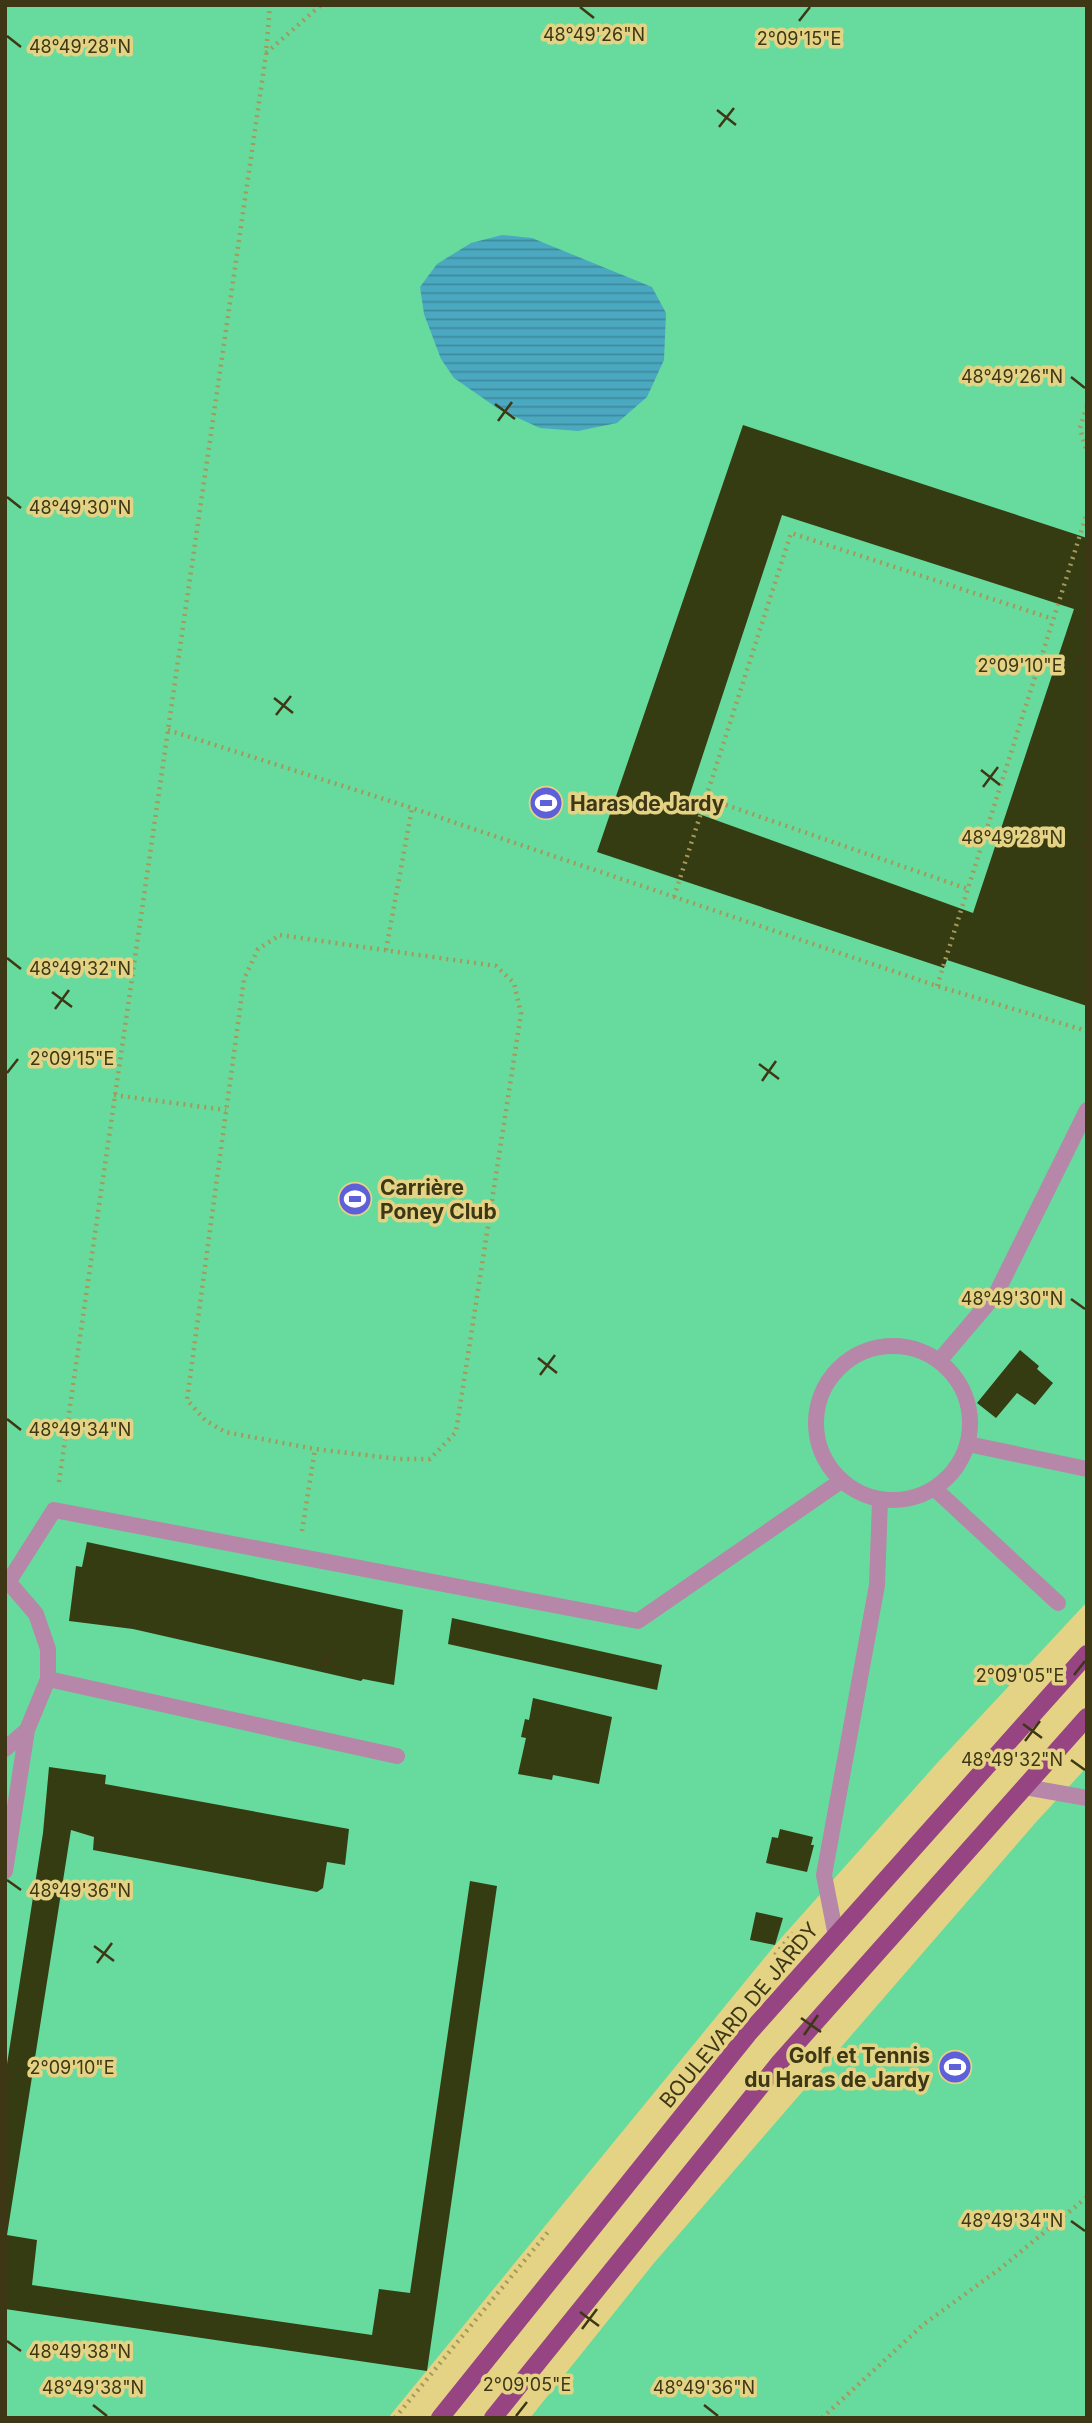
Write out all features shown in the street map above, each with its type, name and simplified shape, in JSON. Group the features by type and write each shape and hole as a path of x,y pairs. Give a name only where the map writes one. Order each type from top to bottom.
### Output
{"main road":[{"name":"BOULEVARD DE JARDY","path":"440,2418 748,2035 1087,1654"},
{"path":"493,2418 780,2062 1087,1717"}],"lane":[{"path":"939,1361 996,1294 1087,1110"},
{"path":"883,1347 915,1349 939,1361 962,1387 970,1413 968,1444 955,1470 935,1489 905,1500 880,1500 841,1481 825,1460 817,1434 817,1406 831,1376 858,1354 883,1347"},
{"path":"968,1444 1087,1469"},
{"path":"5,1871 27,1730 48,1679 48,1649 36,1614 7,1579 54,1510 638,1621 841,1481"},
{"path":"935,1489 1058,1603"},
{"path":"836,1936 824,1875 877,1585 880,1500"},
{"path":"48,1679 397,1756"},
{"path":"5,1749 27,1730"},
{"path":"1025,1787 1087,1798"}],"path":[{"path":"54,1510 270,5"},
{"path":"265,54 321,5"},
{"path":"1087,406 1080,428 1087,453"},
{"path":"937,986 1087,513"},
{"path":"674,897 791,533 1053,619"},
{"path":"168,730 412,808 937,986 1087,1031"},
{"path":"706,798 968,889"},
{"path":"386,950 412,808"},
{"path":"280,935 496,966 514,983 521,1014 456,1432 430,1459 398,1459 316,1449 225,1432 205,1420 187,1400 226,1110 244,979 258,949 280,935"},
{"path":"114,1095 226,1110"},
{"path":"298,1556 316,1449"},
{"path":"822,2418 924,2324 1001,2268 1087,2197"}],"green space":[{"name":"Haras de Jardy","path":"5,5 1087,5 1087,1602 939,1761 775,1945 388,2418 5,2418"},
{"name":"Golf et Tennis du Haras de Jardy","path":"1087,1767 1087,2418 530,2418 654,2263 1037,1821"}],"water":[{"path":"502,235 532,238 652,287 666,313 664,360 647,397 617,423 578,431 540,428 500,410 454,378 441,359 424,314 420,287 437,264 471,243"}],"building":[{"path":"743,425 1087,538 1087,1006 947,960 944,968 597,852","holes":["782,515 1074,609 973,913 685,809"]},
{"path":"1020,1350 1039,1366 1037,1369 1053,1383 1035,1405 1017,1393 996,1418 977,1403"},
{"path":"87,1542 403,1610 394,1685 363,1679 361,1681 133,1629 69,1621 76,1566 82,1567"},
{"path":"452,1618 662,1665 657,1690 448,1644"},
{"path":"533,1698 612,1717 599,1784 553,1775 552,1780 518,1774 526,1738 521,1737 525,1719 529,1720"},
{"path":"49,1767 106,1775 105,1784 349,1829 345,1865 327,1862 323,1888 317,1892 93,1850 94,1837 71,1830 7,2235 37,2240 32,2285 372,2335 379,2289 410,2293 470,1881 497,1886 427,2371 5,2309 5,2077 43,1833"},
{"path":"780,1829 813,1837 811,1845 814,1845 807,1872 766,1863 772,1837 778,1838"},
{"path":"756,1912 783,1918 775,1945 750,1940"}],"place":[{"name":"Haras de Jardy","path":"546,803"},
{"name":"Carrière Poney Club","path":"355,1199"},
{"name":"Golf et Tennis du Haras de Jardy","path":"955,2067"}]}
